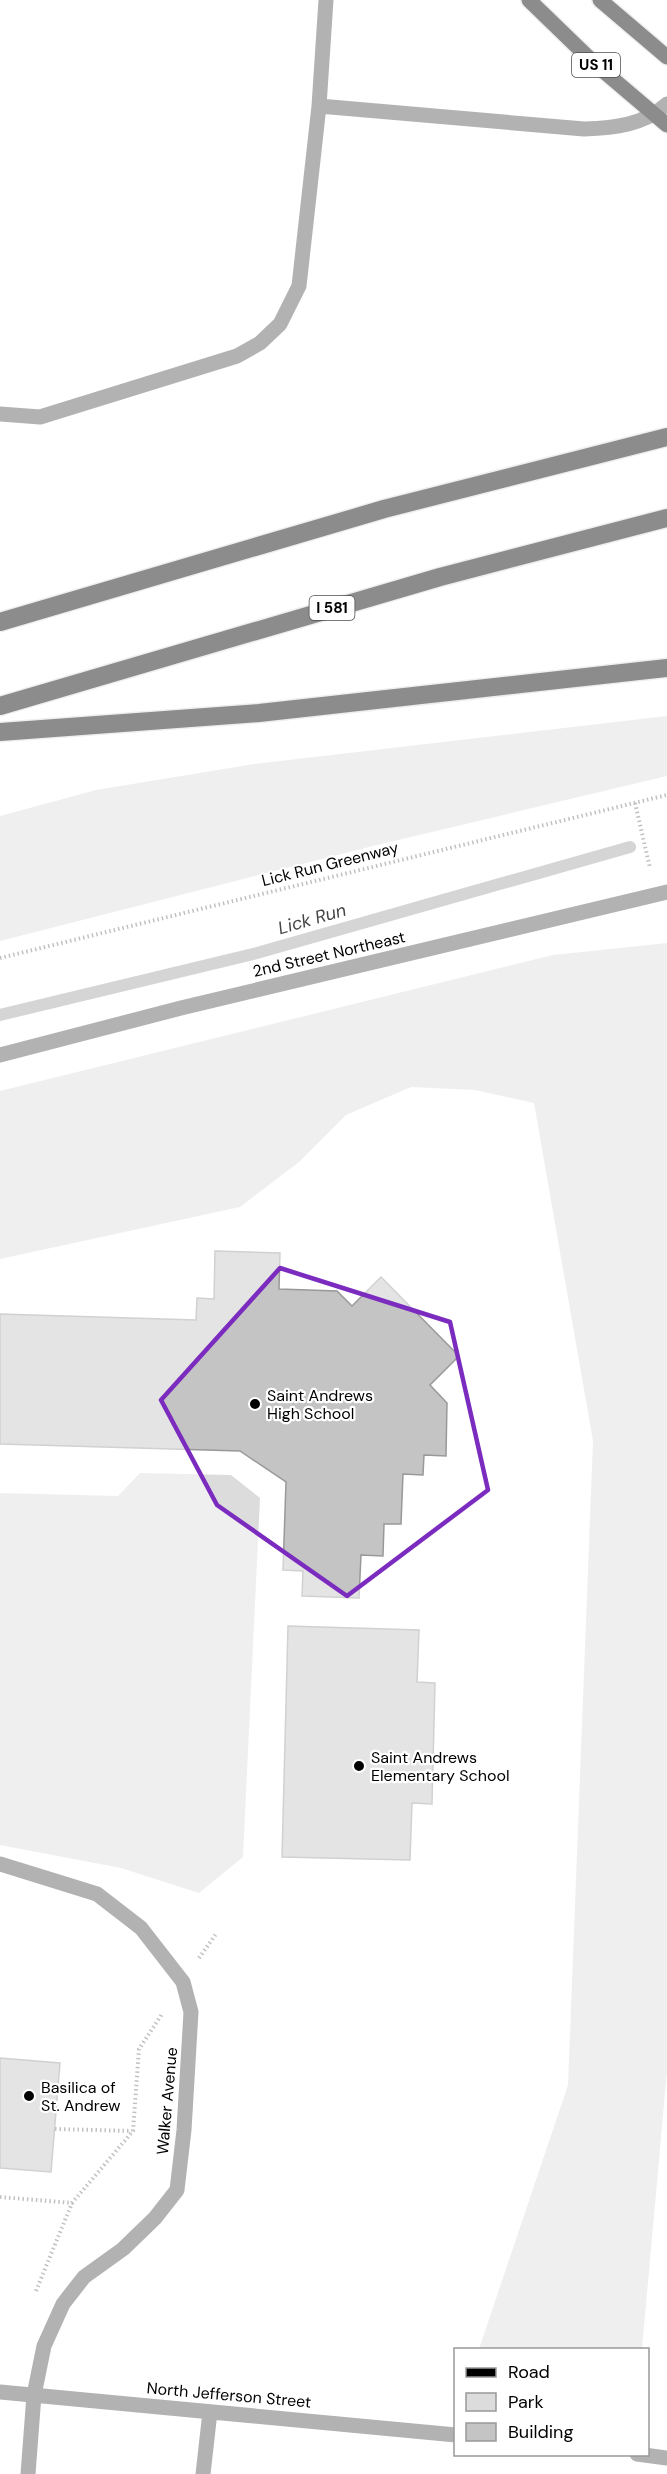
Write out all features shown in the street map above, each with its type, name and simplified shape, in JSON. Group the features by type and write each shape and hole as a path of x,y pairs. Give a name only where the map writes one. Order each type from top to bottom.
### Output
{"highway":[{"path":"0,622 384,509 667,437"},
{"name":"I 581","path":"0,706 440,577 667,518"},
{"path":"0,732 259,713 667,668"}],"main road":[{"name":"US 11","path":"530,0 594,63 661,120"},
{"path":"600,0 667,57"}],"street":[{"path":"0,414 40,417 237,356 267,336 280,324 299,286 319,106 326,0"},
{"path":"319,106 584,129 615,128 661,120 667,104"},
{"name":"2nd Street Northeast","path":"0,1055 181,1008 667,892"},
{"name":"Walker Avenue","path":"0,1864 98,1894 141,1928 183,1982 191,2012 177,2190 155,2218 123,2248 84,2277 63,2304 44,2346 34,2395 28,2474"},
{"name":"North Jefferson Street","path":"0,2392 454,2435"},
{"path":"203,2474 210,2412"},
{"path":"649,2456 667,2458"}],"path":[{"name":"Lick Run Greenway","path":"0,958 667,795"},
{"path":"635,803 649,864"},
{"path":"34,2297 72,2203 133,2131 139,2049 216,1934"},
{"path":"55,2129 133,2131"},
{"path":"0,2197 72,2203"}],"highlighted area":[{"path":"280,1268 450,1322 488,1490 347,1596 217,1505 161,1400"}],"green space":[{"path":"667,716 667,776 373,846 0,941 0,816 96,790 254,764"},
{"path":"667,943 667,2071 642,2348 479,2348 568,2085 593,1441 534,1103 475,1090 411,1087 346,1115 299,1162 240,1207 0,1259 0,1091 553,955"},
{"path":"140,1473 231,1475 260,1498 243,1857 199,1893 121,1868 0,1845 0,1493 118,1496"}],"building":[{"path":"215,1251 280,1253 279,1289 337,1291 352,1306 381,1277 459,1356 430,1385 447,1403 446,1456 424,1455 423,1475 403,1474 401,1524 384,1524 383,1556 361,1555 359,1598 302,1596 303,1571 283,1570 286,1482 240,1451 0,1444 0,1314 196,1320 197,1298 214,1299"},
{"path":"288,1626 419,1630 417,1682 435,1683 432,1804 412,1803 410,1860 282,1857"},
{"name":"Basilica of St. Andrew","path":"0,2058 60,2063 51,2172 0,2168"}],"waterway":[{"name":"Lick Run","path":"0,1015 257,953 630,847"}],"place":[{"name":"Saint Andrews High School","path":"255,1404"},
{"name":"Saint Andrews Elementary School","path":"359,1766"},
{"name":"Basilica of St. Andrew","path":"29,2096"}]}
